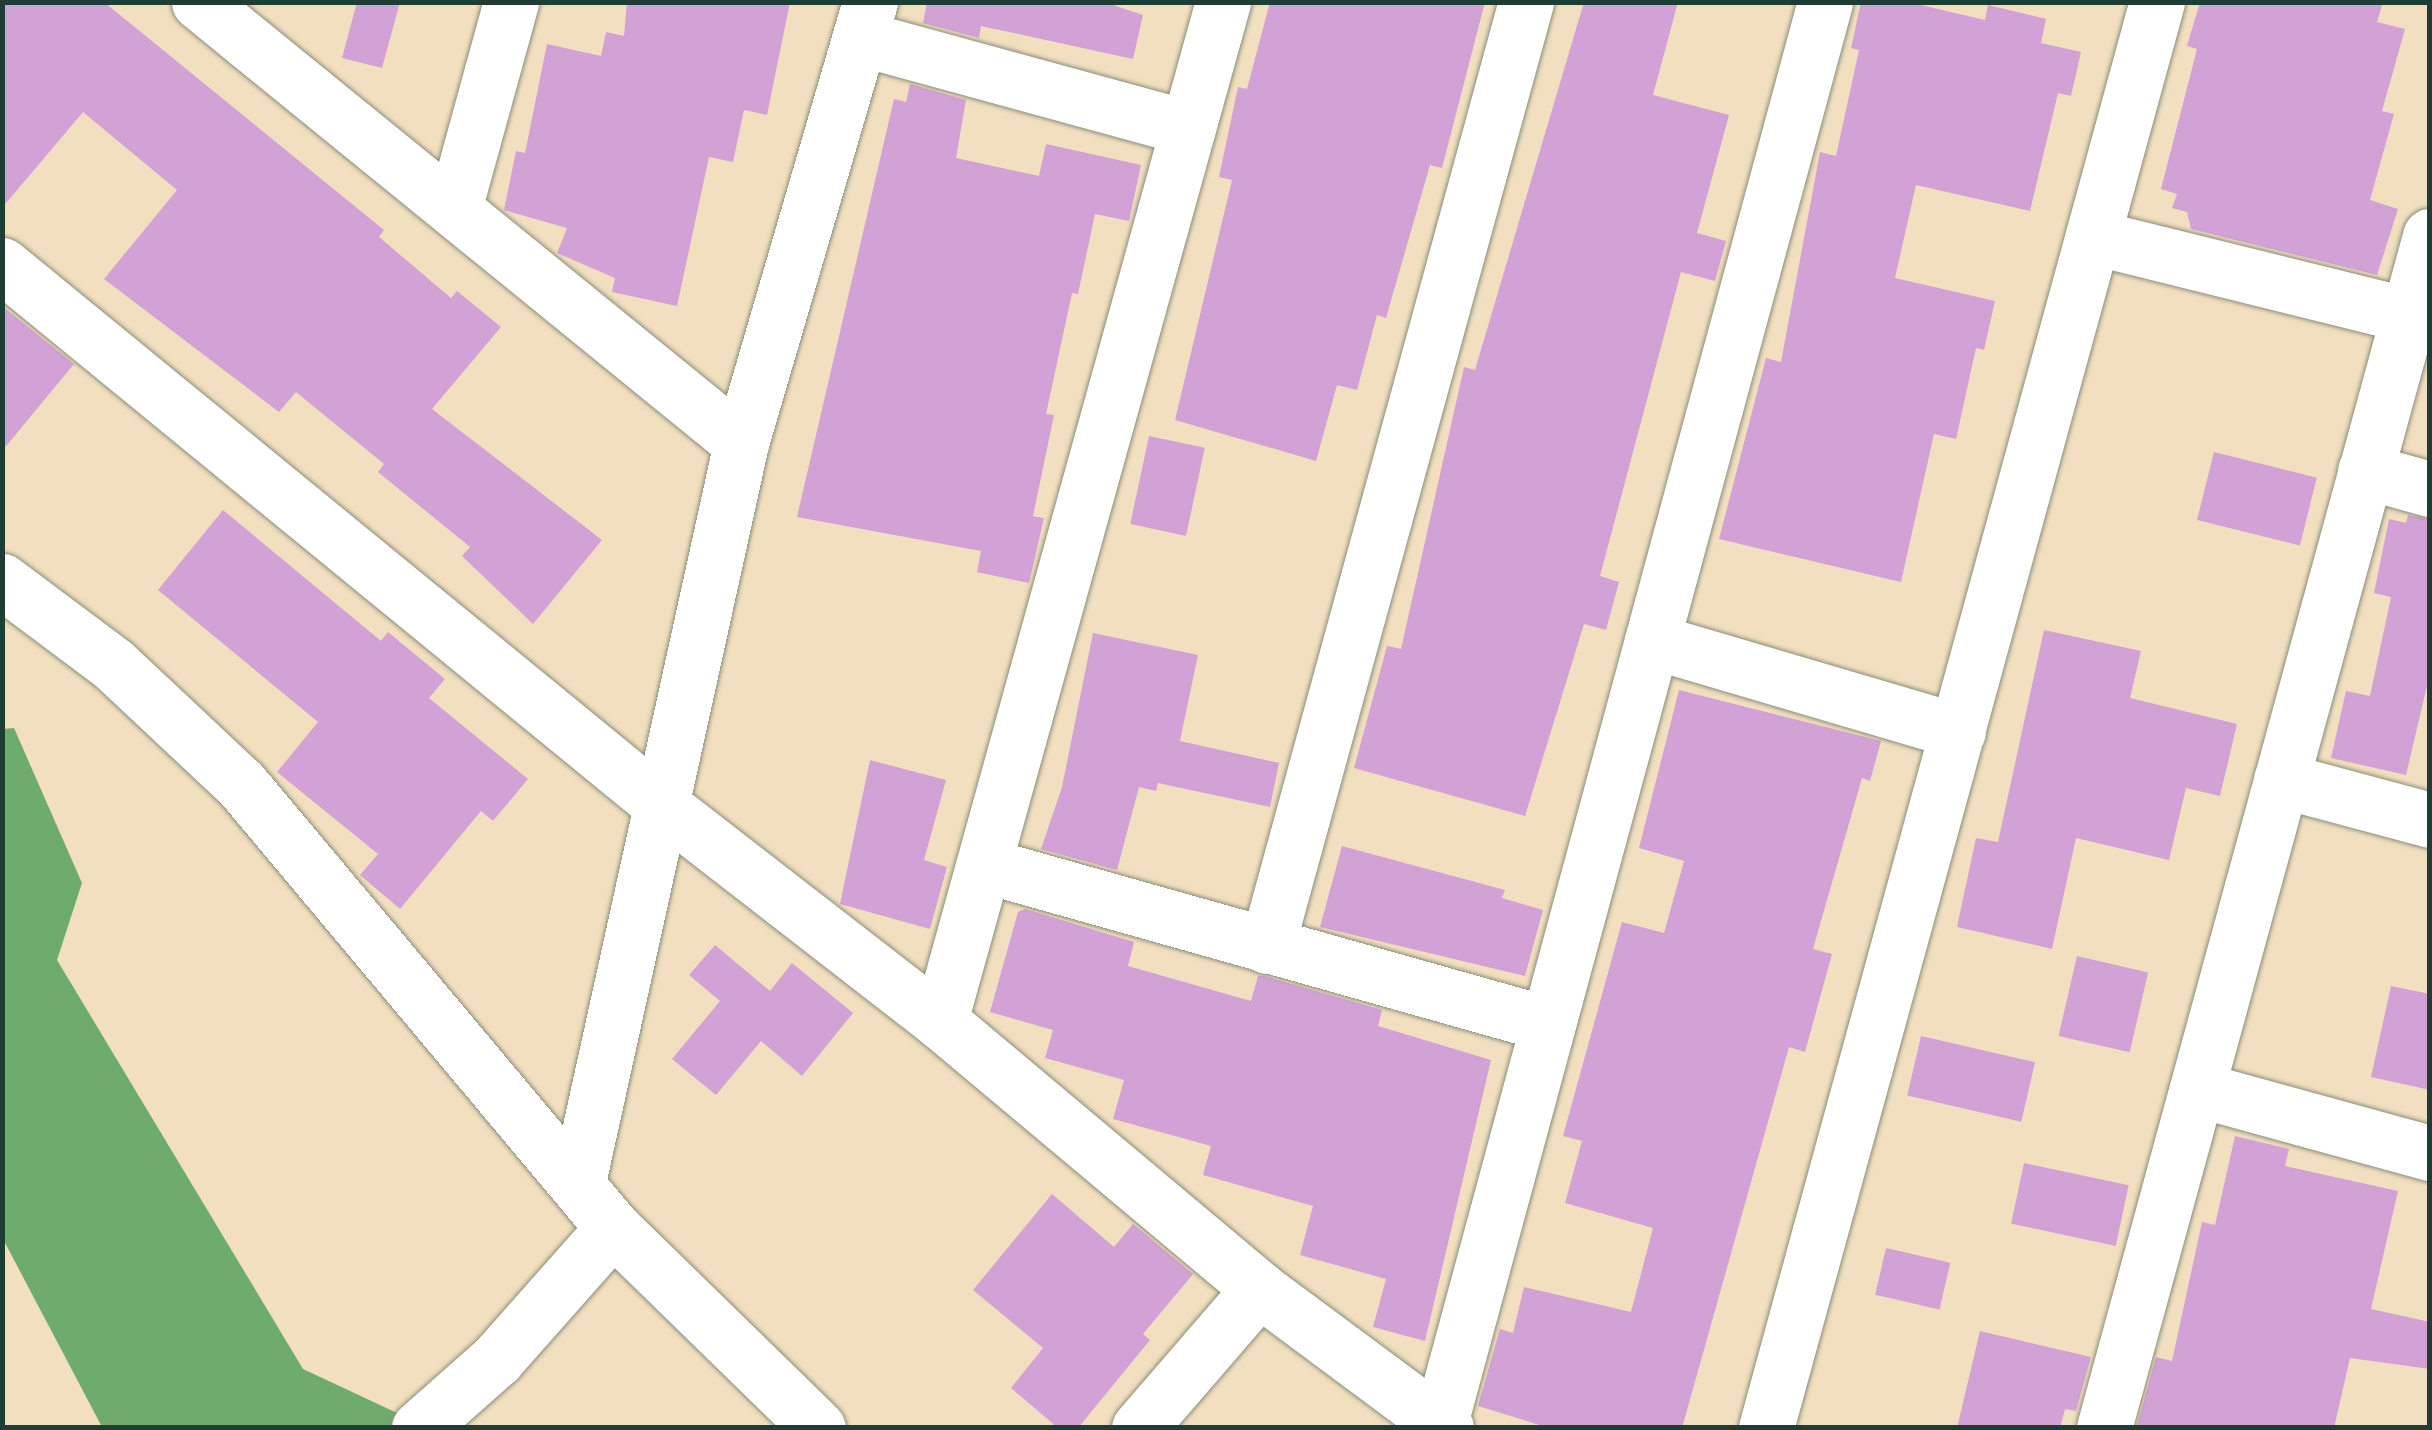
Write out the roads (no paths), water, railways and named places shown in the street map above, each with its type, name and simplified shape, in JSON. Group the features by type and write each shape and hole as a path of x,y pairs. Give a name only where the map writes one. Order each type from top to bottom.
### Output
{"street":[{"path":"199,2 741,443"},
{"path":"454,209 511,2"},
{"path":"940,1021 1223,2"},
{"path":"1268,946 1526,2"},
{"path":"2,265 664,807 940,1021 1260,1289 1443,1425 1825,2"},
{"path":"1766,1428 2157,2"},
{"path":"578,1182 664,807 741,443 865,20 1188,128"},
{"path":"2093,236 2408,315"},
{"path":"2104,1428 2430,236"},
{"path":"2365,471 2430,489"},
{"path":"2,580 113,664 241,784 613,1228 818,1428"},
{"path":"1652,641 1958,731"},
{"path":"2281,780 2430,820"},
{"path":"984,865 1548,1024"},
{"path":"2197,1089 2430,1154"},
{"path":"419,1428 497,1359 613,1228"},
{"path":"1139,1428 1260,1289"}]}
